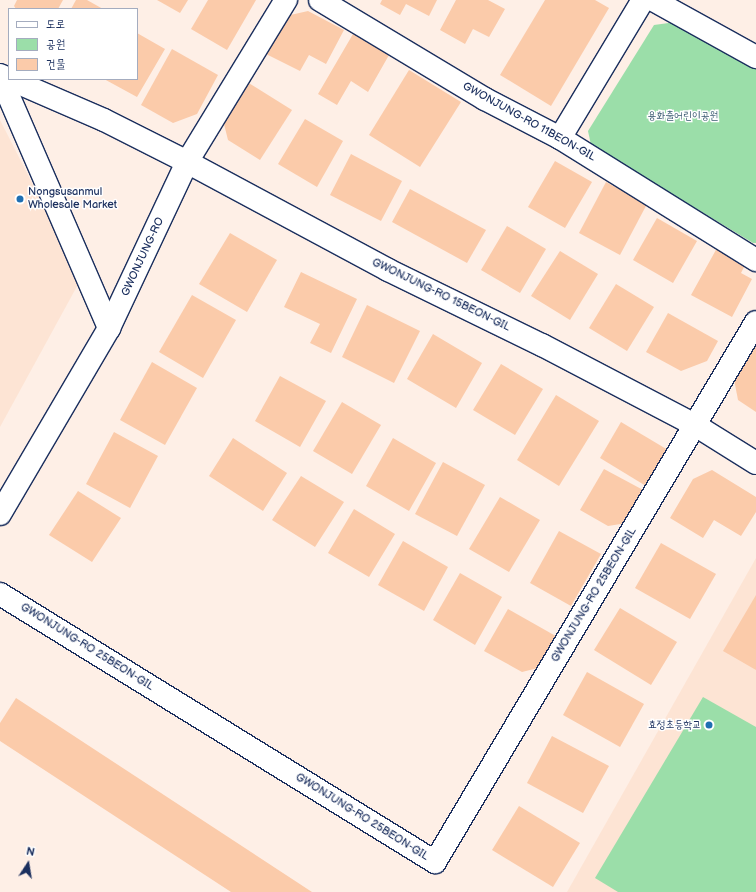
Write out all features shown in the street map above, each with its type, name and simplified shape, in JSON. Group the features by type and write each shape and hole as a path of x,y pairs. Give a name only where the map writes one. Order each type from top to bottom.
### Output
{"street":[{"name":"GWONJUNG-RO","path":"0,514 109,328 187,162 286,0"},
{"name":"GWONJUNG-RO 11BEON-GIL","path":"320,0 485,99 560,138 756,260"},
{"path":"560,138 643,0"},
{"path":"653,0 756,57"},
{"path":"0,75 109,328"},
{"name":"GWONJUNG-RO 15BEON-GIL","path":"12,80 104,120 187,162 388,270 542,345 696,425 756,463"},
{"path":"696,425 756,322"},
{"name":"GWONJUNG-RO 25BEON-GIL","path":"0,594 435,862 696,425"}],"shaded area":[{"name":"Nongsusanmul Wholesale Market","path":"0,120 81,279 0,427"},
{"name":"효정초등학교","path":"756,558 756,892 567,892"}],"green space":[{"name":"용화출어린이공원","path":"676,22 756,67 756,243 753,243 591,145 588,131 654,25"},
{"name":"효정초등학교","path":"703,697 756,727 756,892 618,892 595,878"}],"building":[{"path":"17,0 63,0 59,8 15,8 14,6"},
{"path":"76,0 87,0 101,8 72,8"},
{"path":"157,0 188,0 180,13"},
{"path":"208,0 256,0 227,50 191,29"},
{"path":"382,0 437,0 429,16 406,4 400,15 380,4"},
{"path":"456,0 488,0 505,9 489,37 473,29 465,44 440,30"},
{"path":"545,0 595,0 609,8 551,106 500,75"},
{"path":"308,11 344,30 326,64 309,55 300,71 266,54 286,16"},
{"path":"138,34 165,49 137,97 106,80 138,80"},
{"path":"353,34 389,55 368,92 351,81 337,105 318,94"},
{"path":"172,49 218,75 197,114 173,123 141,105"},
{"path":"409,70 461,102 420,167 369,135"},
{"path":"247,82 292,110 260,160 228,140 223,120"},
{"path":"305,119 343,141 317,187 278,164"},
{"path":"351,154 402,181 381,221 330,195"},
{"path":"555,161 592,182 565,228 528,207"},
{"path":"606,182 647,204 620,255 579,233"},
{"path":"410,189 486,230 467,263 392,222"},
{"path":"657,218 697,241 673,283 633,260"},
{"path":"507,226 546,249 520,293 481,270"},
{"path":"230,233 277,260 247,312 199,284"},
{"path":"717,248 746,263 741,273 752,279 732,317 691,295"},
{"path":"560,251 598,274 570,320 531,296"},
{"path":"301,272 357,299 331,353 310,343 320,324 284,307"},
{"path":"616,284 654,307 627,351 589,328"},
{"path":"192,295 236,320 203,378 159,352"},
{"path":"367,305 420,331 394,383 342,357"},
{"path":"668,313 718,341 707,361 681,371 646,352"},
{"path":"433,334 482,363 456,408 407,379"},
{"path":"756,340 756,412 738,400 733,374"},
{"path":"152,362 197,388 165,445 120,420"},
{"path":"501,364 543,389 515,435 473,410"},
{"path":"280,376 326,401 300,447 255,421"},
{"path":"556,395 599,421 559,486 517,460"},
{"path":"342,402 381,425 352,474 313,451"},
{"path":"621,422 668,450 646,486 600,458"},
{"path":"114,432 158,456 130,508 86,484"},
{"path":"233,438 287,473 263,511 209,476"},
{"path":"393,438 436,463 409,511 366,486"},
{"path":"443,462 485,485 457,536 415,514"},
{"path":"604,469 645,491 627,523 608,526 580,510"},
{"path":"712,470 756,497 756,512 741,536 714,520 703,538 670,518 693,479"},
{"path":"301,476 344,502 315,547 272,520"},
{"path":"78,491 121,518 92,562 49,535"},
{"path":"500,497 540,520 509,572 469,549"},
{"path":"354,509 395,534 369,577 328,553"},
{"path":"559,531 601,554 571,606 530,583"},
{"path":"403,541 448,567 424,611 378,585"},
{"path":"661,543 716,574 690,619 635,588"},
{"path":"460,573 502,597 475,645 433,620"},
{"path":"756,595 756,670 723,651"},
{"path":"620,608 677,642 651,685 594,650"},
{"path":"508,609 561,639 546,666 522,672 484,651"},
{"path":"587,672 644,704 620,747 563,715"},
{"path":"16,698 312,892 231,892 0,741 0,723"},
{"path":"552,736 609,766 583,813 527,783"},
{"path":"519,806 580,843 553,887 492,850"}],"place":[{"name":"Nongsusanmul Wholesale Market","path":"20,199"},
{"name":"효정초등학교","path":"709,725"}]}
